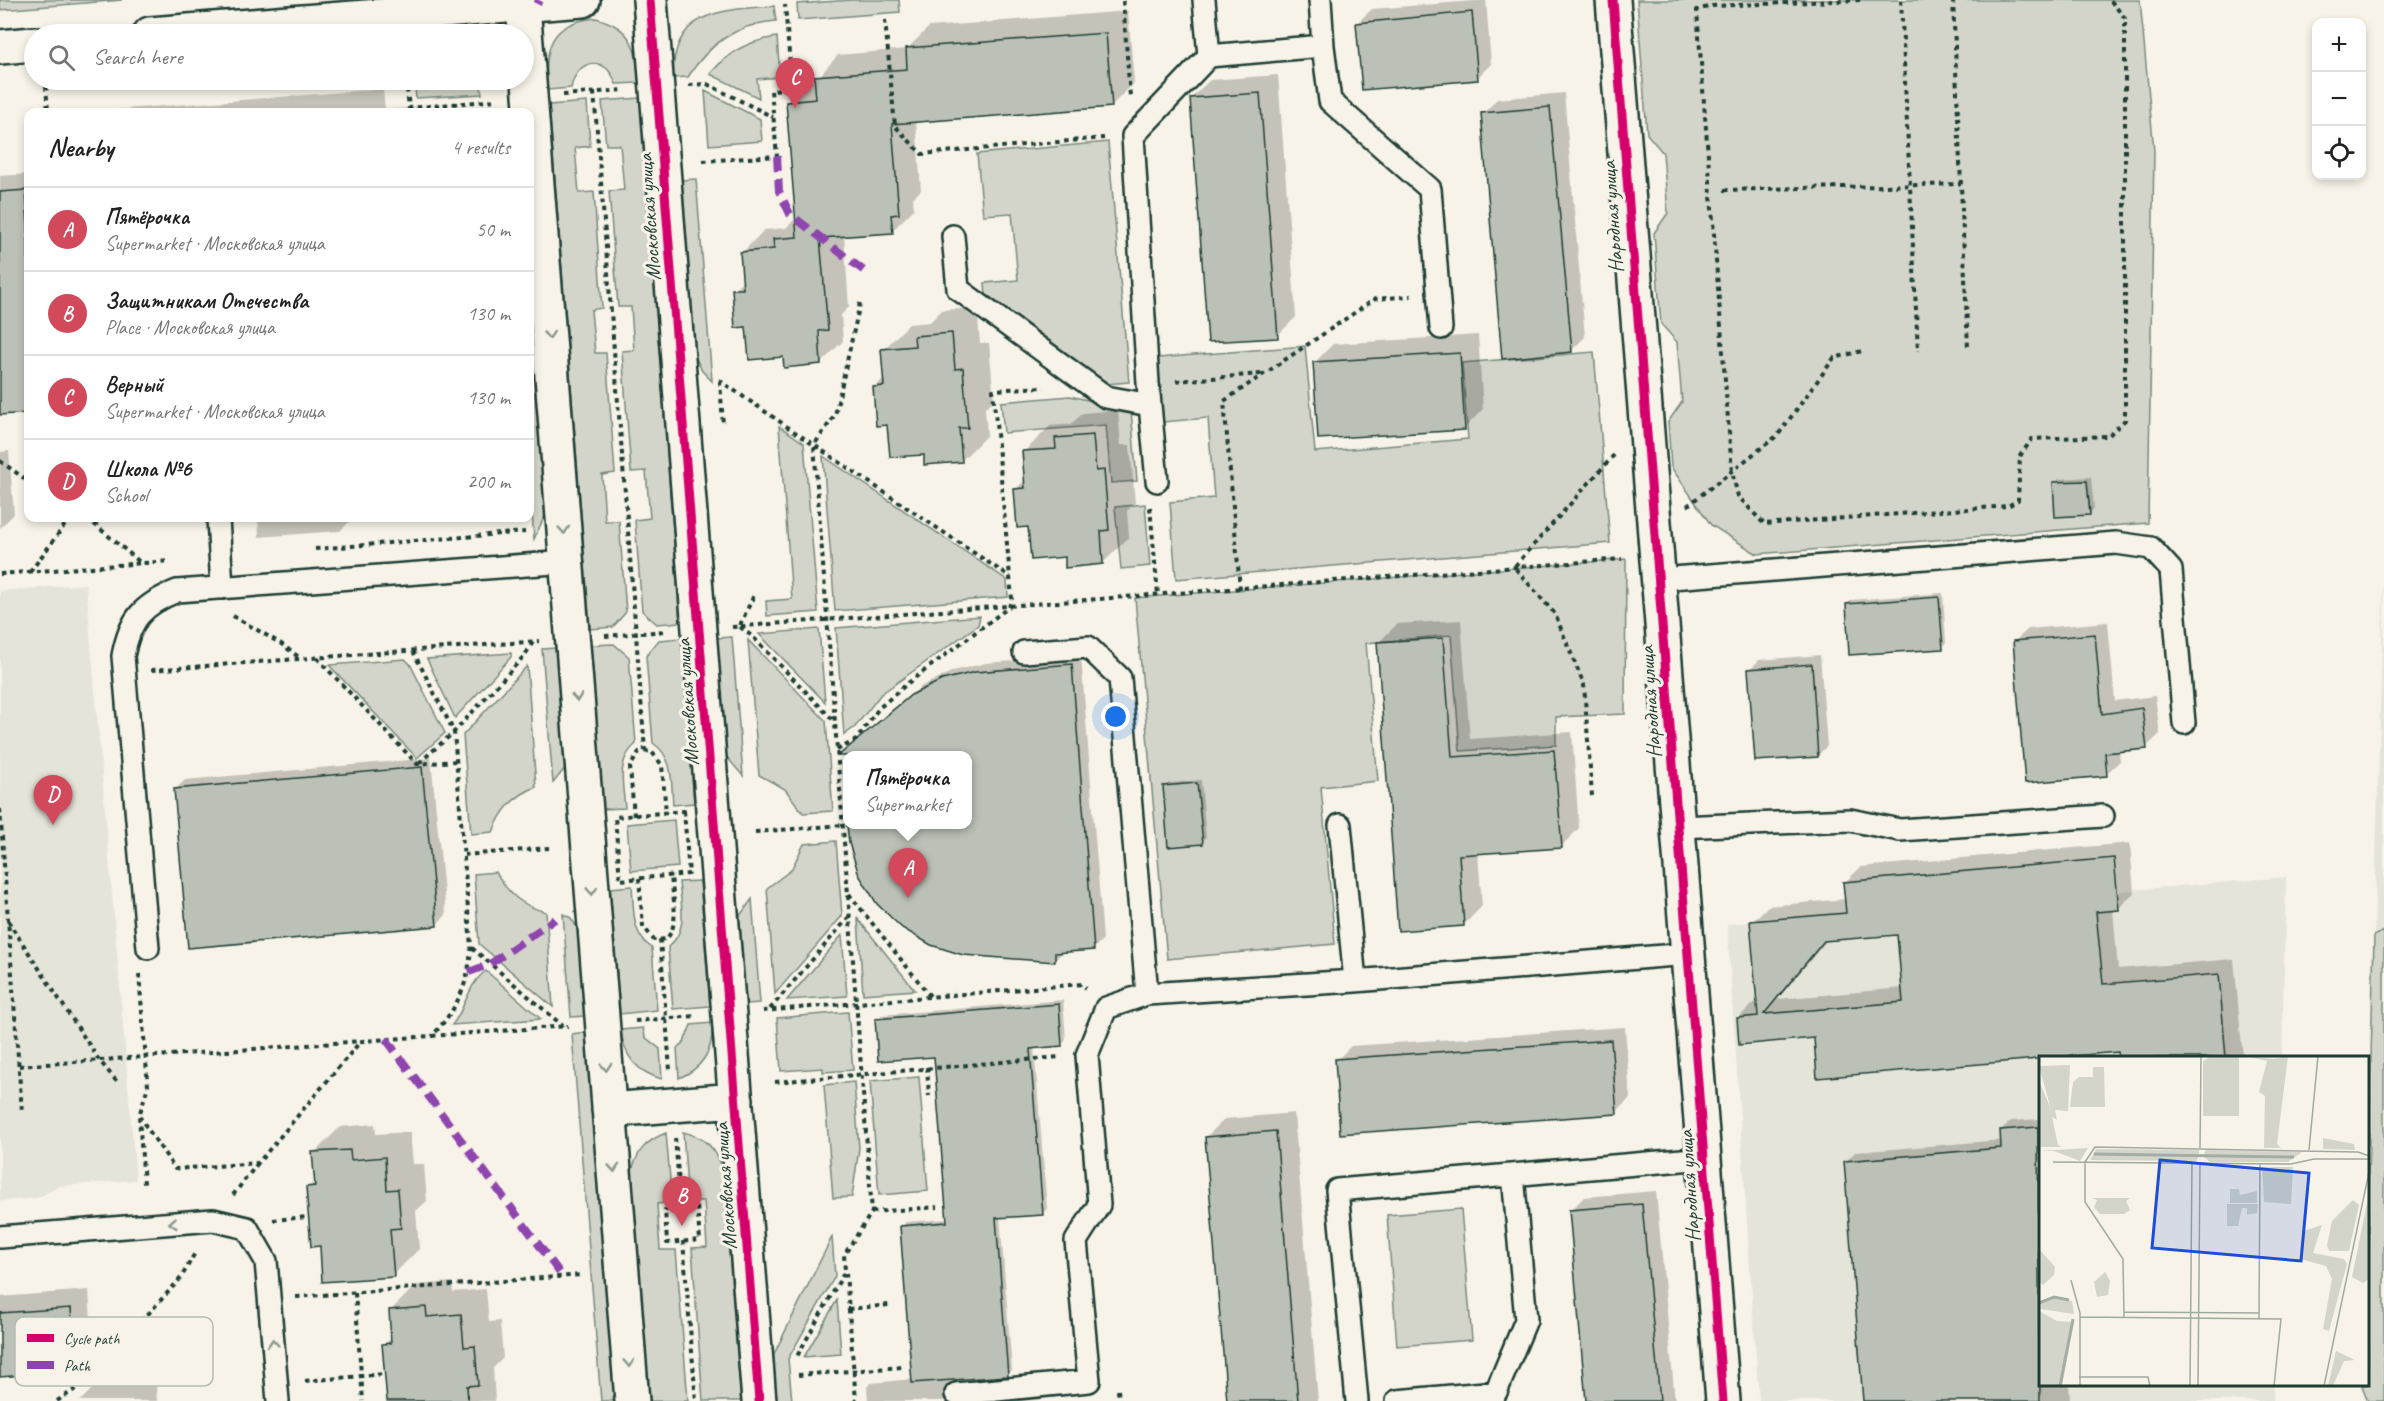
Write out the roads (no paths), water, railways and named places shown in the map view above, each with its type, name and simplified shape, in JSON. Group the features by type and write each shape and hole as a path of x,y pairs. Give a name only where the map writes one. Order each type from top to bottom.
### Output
{"street":[{"path":"279,24 583,0"},
{"name":"Московская улица","path":"650,0 759,1401"},
{"name":"Народная улица","path":"1613,0 1723,1401"},
{"path":"523,5 525,24"},
{"path":"0,47 24,45"},
{"path":"530,90 531,108"},
{"path":"534,144 632,1401"},
{"path":"609,1110 736,1100"}],"lane":[{"path":"1204,0 1209,56"},
{"path":"1320,0 1330,101 1430,189 1441,328"},
{"path":"1157,481 1149,405 1133,136 1209,56 1323,46"},
{"path":"953,236 958,290 1106,397 1149,405"},
{"path":"218,522 222,588"},
{"path":"1659,579 2116,543 2151,548 2171,570 2184,723"},
{"path":"148,948 123,656 127,634 138,614 156,599 177,591 567,562"},
{"path":"1024,652 1088,647 1120,678 1147,994"},
{"path":"1678,827 1850,820 1900,830 2103,816"},
{"path":"1340,825 1354,981"},
{"path":"956,1394 1089,1382 1076,1241 1099,1205 1087,1055 1106,1008 1147,994 1354,981 1688,954"},
{"path":"1357,1401 1336,1190 1705,1158"},
{"path":"1397,1401 1496,1392 1526,1320 1513,1175"},
{"path":"0,1237 213,1220 247,1228 266,1261 277,1392"}],"place":[{"name":"Верный","path":"795,108"},
{"name":"Школа №6","path":"53,825"},
{"name":"Пятёрочка","path":"908,898"},
{"name":"Защитникам Отечества","path":"682,1226"}]}
